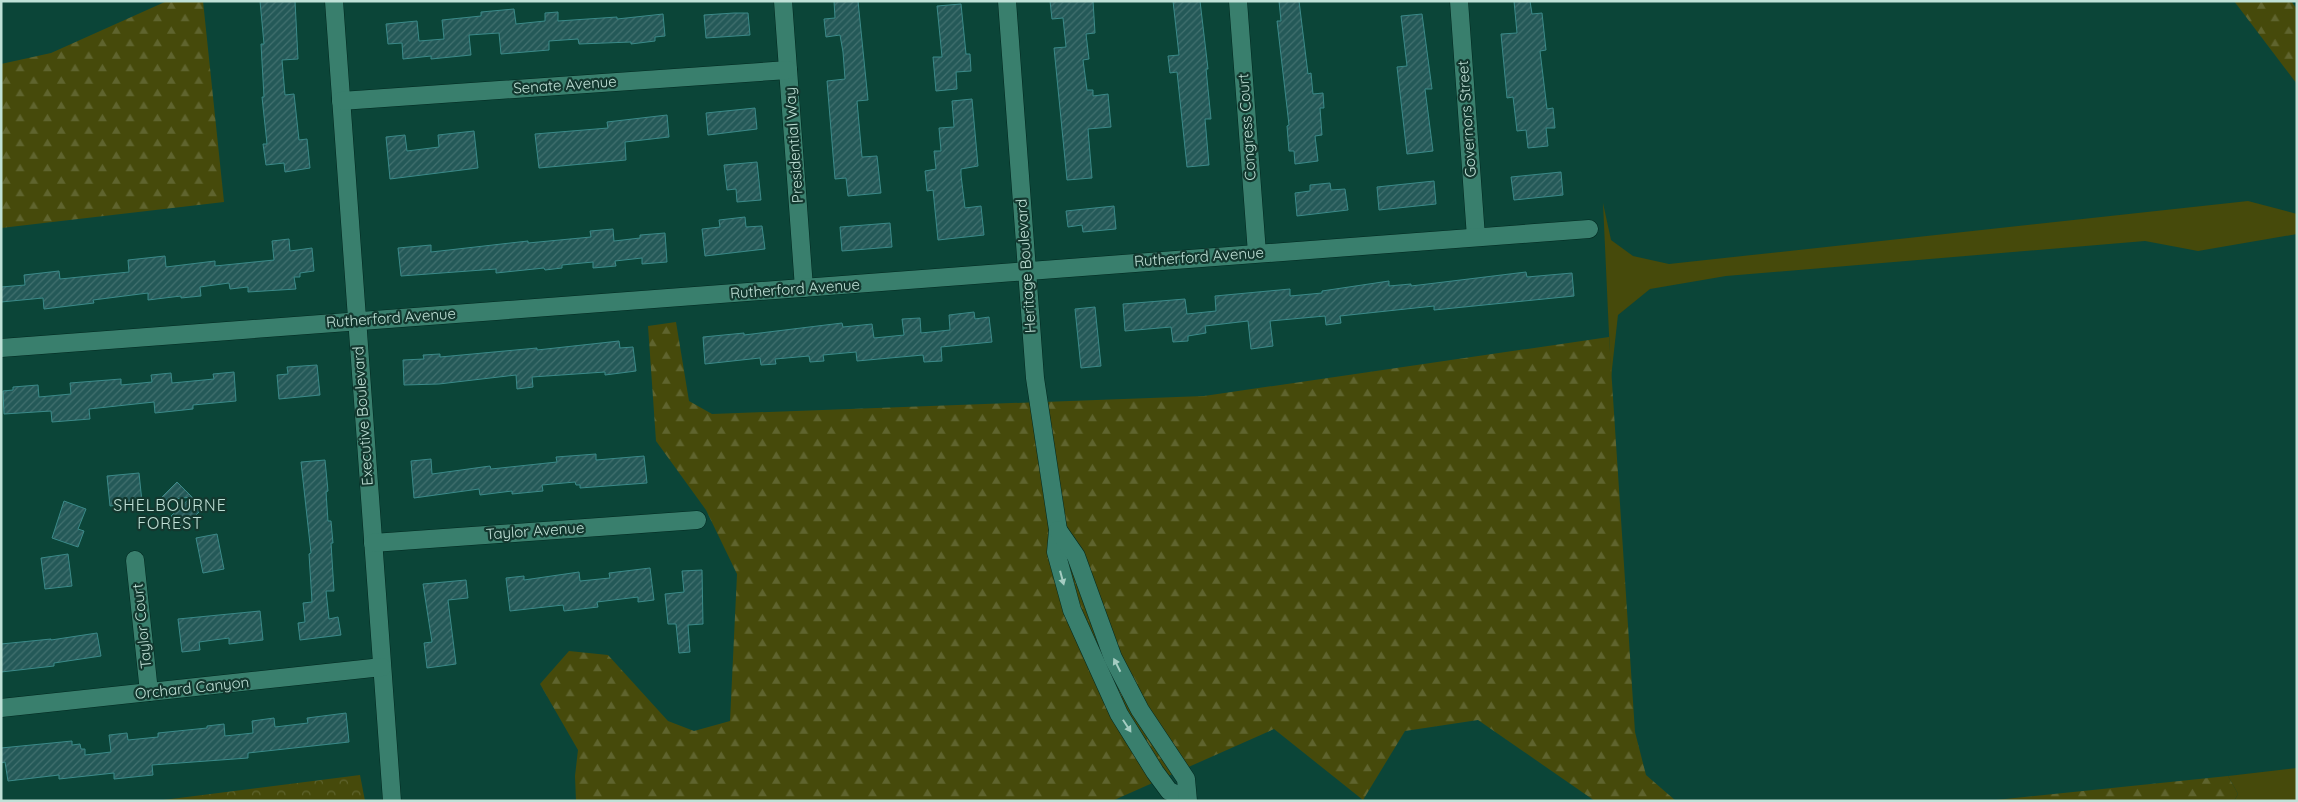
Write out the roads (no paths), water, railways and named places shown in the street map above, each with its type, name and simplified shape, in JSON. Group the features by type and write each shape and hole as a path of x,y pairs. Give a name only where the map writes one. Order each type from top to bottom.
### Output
{"street":[{"name":"Executive Boulevard","path":"334,1 392,801"},
{"name":"Presidential Way","path":"783,1 804,288"},
{"name":"Heritage Boulevard","path":"1007,1 1035,378 1058,530 1076,556 1098,619 1122,675 1140,710 1186,779 1188,800"},
{"name":"Congress Court","path":"1238,1 1257,253"},
{"name":"Governors Street","path":"1459,1 1476,237"},
{"name":"Senate Avenue","path":"341,101 788,70"},
{"name":"Rutherford Avenue","path":"1,348 1589,229"},
{"name":"Taylor Avenue","path":"373,543 698,520"},
{"name":"Taylor Court","path":"135,560 149,692"},
{"name":"Orchard Canyon","path":"1,708 382,667"}],"district":[{"name":"SHELBOURNE FOREST","path":"170,514"}]}
